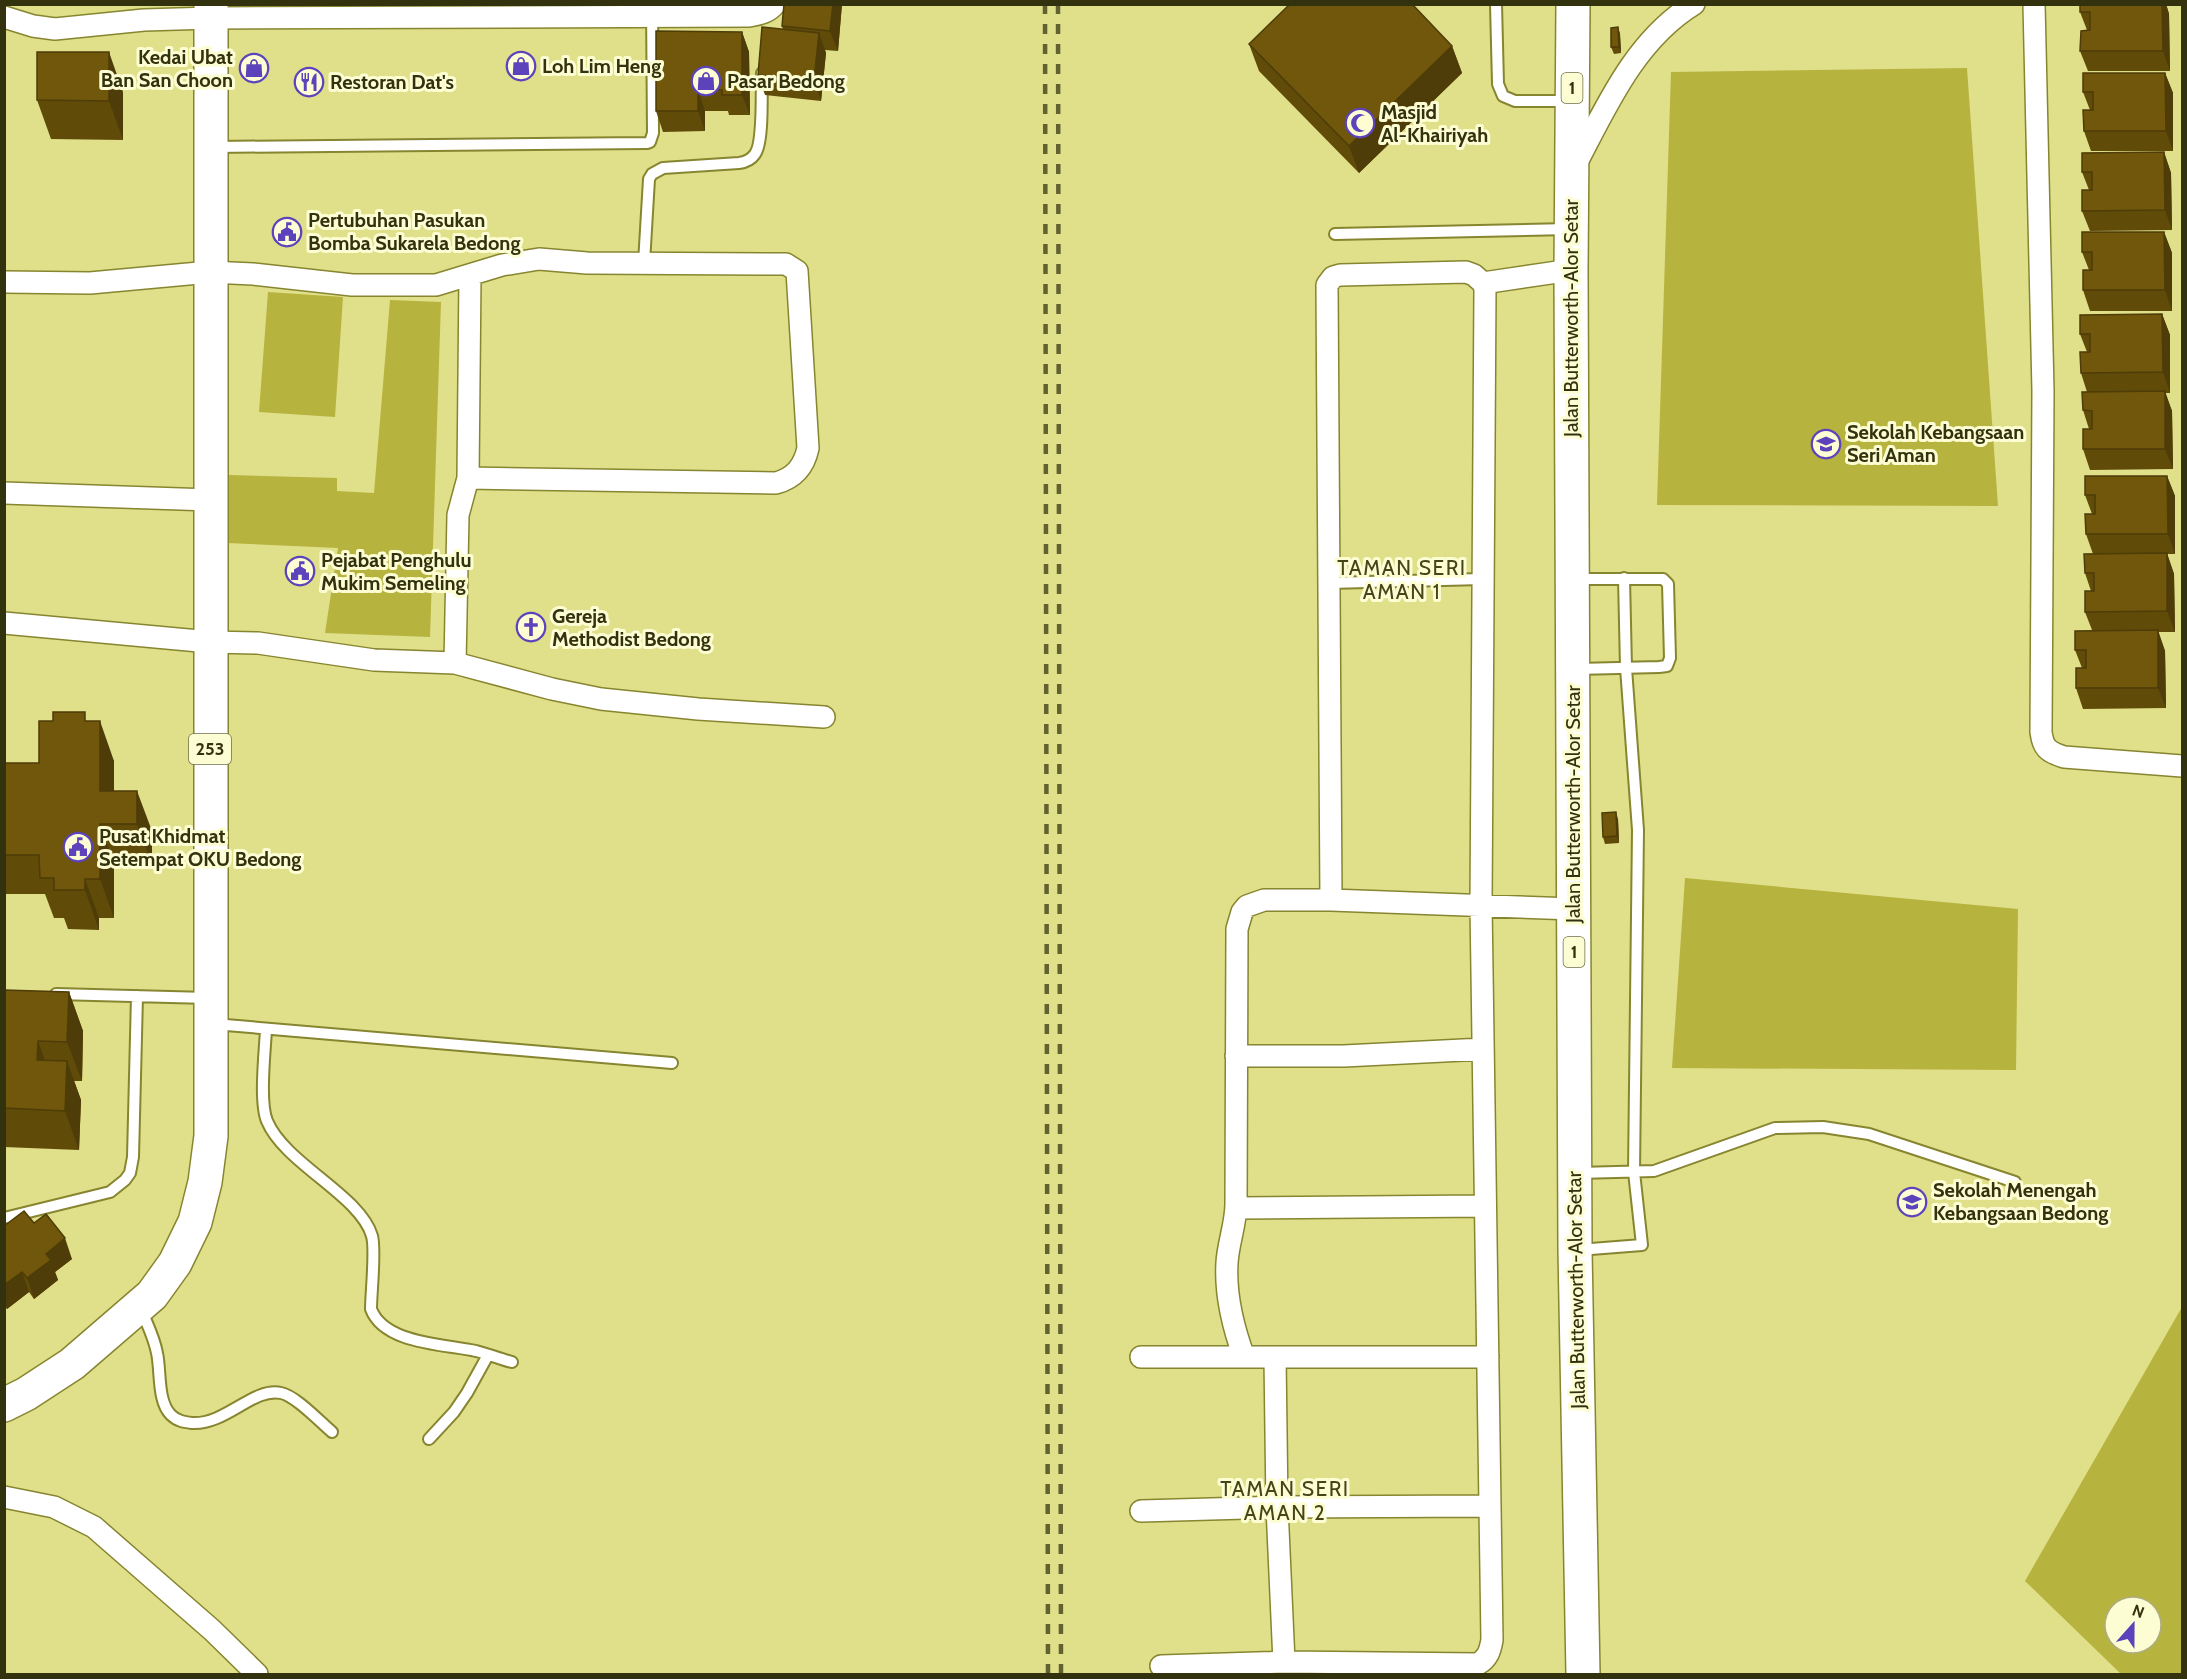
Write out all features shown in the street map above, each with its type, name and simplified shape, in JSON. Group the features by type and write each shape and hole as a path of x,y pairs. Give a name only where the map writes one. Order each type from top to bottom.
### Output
{"main road":[{"name":"Jalan Butterworth-Alor Setar","path":"1573,4 1571,270 1574,1173 1582,1674"},
{"name":"253","path":"4,1405 26,1394 72,1364 153,1295 175,1263 195,1222 205,1182 211,1136 211,11"}],"street":[{"path":"1571,172 1628,71 1656,34 1677,15 1694,4"},
{"path":"2034,4 2043,392 2041,732 2043,744 2048,751 2064,757 2182,766"},
{"path":"4,17 33,26 55,29 211,11 652,10 749,16 767,14"},
{"path":"4,282 90,283 210,272 253,274 352,285 436,285 519,261 539,259 587,263 786,264 797,271 808,448 805,460 788,480 776,483 468,478"},
{"path":"1483,283 1571,270"},
{"path":"1161,1665 1284,1662 1478,1664 1490,1653 1492,1640 1481,905 1485,289 1483,283 1474,275 1466,272 1340,275 1333,277 1327,285 1331,900"},
{"path":"455,663 458,516 468,478 470,275"},
{"path":"4,493 210,500"},
{"path":"4,623 210,642 258,643 374,660 455,663 552,689 601,699 698,709 824,717"},
{"path":"1244,1357 1234,1328 1227,1291 1227,1263 1236,1208 1237,929 1242,912 1247,906 1264,900 1331,900 1574,909"},
{"path":"1236,1056 1344,1056 1483,1049"},
{"path":"1236,1208 1485,1206"},
{"path":"1141,1357 1488,1358"},
{"path":"1275,1357 1277,1507 1284,1662"},
{"path":"4,1497 54,1507 94,1527 212,1630 257,1674"},
{"path":"1141,1511 1277,1507 1490,1506"}],"lane":[{"path":"1496,4 1498,84 1503,96 1515,101 1572,101"},
{"path":"210,147 647,143 653,134 652,10"},
{"path":"644,263 648,184 652,174 663,168 744,162 757,152 760,140 762,59"},
{"path":"1335,234 1571,229"},
{"path":"1575,1250 1642,1245 1634,1172 1638,830 1626,668 1624,578"},
{"path":"1329,583 1482,579"},
{"path":"1573,579 1664,579 1668,584 1670,658 1667,666 1573,669"},
{"path":"49,994 137,996 210,1011 266,1029 672,1063"},
{"path":"4,1218 110,1192 130,1173 133,1158 137,996"},
{"path":"266,1029 263,1101 266,1119 276,1136 358,1212 368,1226 372,1237 371,1309 375,1319 388,1330 408,1339 512,1362"},
{"path":"1574,1173 1654,1171 1775,1128 1823,1127 1869,1134 2015,1182"},
{"path":"140,1306 158,1354 164,1402 170,1414 182,1422 200,1424 217,1420 268,1392 283,1393 332,1432"},
{"path":"429,1439 454,1412 488,1355"}],"shaded area":[{"path":"1967,68 1998,506 1657,505 1671,72"},
{"path":"268,292 343,297 335,417 259,412"},
{"path":"390,300 441,302 430,637 325,633 338,548 227,543 229,475 337,478 337,491 374,493"},
{"path":"1685,878 2018,909 2016,1070 1672,1068"},
{"path":"2182,1307 2182,1674 2121,1674 2025,1581"}],"building":[{"path":"784,4 833,4 830,31 782,26"},
{"name":"Masjid Al-Khairiyah","path":"1290,4 1412,4 1452,46 1349,146 1249,44"},
{"path":"2080,4 2162,4 2163,51 2080,51 2081,31 2090,30 2090,12 2080,12"},
{"path":"762,27 819,33 814,80 758,75"},
{"path":"1618,27 1619,47 1611,47 1611,28"},
{"name":"Pasar Bedong","path":"656,31 742,32 742,95 722,95 722,90 698,90 698,111 656,111"},
{"path":"37,52 109,52 109,101 37,100"},
{"path":"2083,73 2165,73 2166,131 2084,131 2083,110 2093,110 2093,92 2083,92"},
{"path":"2164,152 2165,210 2082,211 2082,190 2092,190 2092,172 2082,172 2082,153"},
{"path":"2082,232 2164,232 2165,290 2083,290 2083,270 2092,270 2092,252 2082,252"},
{"path":"2162,314 2163,372 2081,373 2080,352 2090,352 2090,334 2080,334 2080,315"},
{"path":"2165,391 2165,449 2083,449 2083,429 2092,429 2092,411 2083,410 2082,392"},
{"path":"2085,476 2167,476 2168,534 2086,534 2085,514 2095,514 2095,495 2085,495"},
{"path":"2167,553 2167,611 2085,612 2085,591 2094,591 2094,573 2085,573 2084,554"},
{"path":"2158,630 2158,688 2076,688 2076,668 2086,668 2086,650 2075,650 2075,631"},
{"path":"53,712 85,712 85,721 100,721 100,791 137,791 137,824 100,824 100,879 85,879 85,890 54,890 54,878 40,878 39,855 4,855 4,763 39,763 39,721 53,721"},
{"path":"1616,812 1617,836 1603,837 1602,813"},
{"path":"4,990 69,992 67,1042 38,1041 37,1060 67,1061 65,1111 4,1108"},
{"path":"24,1211 34,1223 46,1214 65,1238 46,1254 51,1260 27,1278 22,1272 4,1285 4,1226"}],"railway":[{"path":"1045,4 1048,1674"},
{"path":"1058,4 1061,1674"}],"place":[{"name":"Loh Lim Heng","path":"521,66"},
{"name":"Kedai Ubat Ban San Choon","path":"254,68"},
{"name":"Pasar Bedong","path":"706,81"},
{"name":"Restoran Dat's","path":"309,82"},
{"name":"Masjid Al-Khairiyah","path":"1360,123"},
{"name":"Pertubuhan Pasukan Bomba Sukarela Bedong","path":"287,232"},
{"name":"Sekolah Kebangsaan Seri Aman","path":"1826,444"},
{"name":"Pejabat Penghulu Mukim Semeling","path":"300,571"},
{"name":"Gereja Methodist Bedong","path":"531,627"},
{"name":"Pusat Khidmat Setempat OKU Bedong","path":"78,847"},
{"name":"Sekolah Menengah Kebangsaan Bedong","path":"1912,1202"}],"district":[{"name":"TAMAN SERI AMAN 1","path":"1402,579"},
{"name":"TAMAN SERI AMAN 2","path":"1285,1500"}]}
